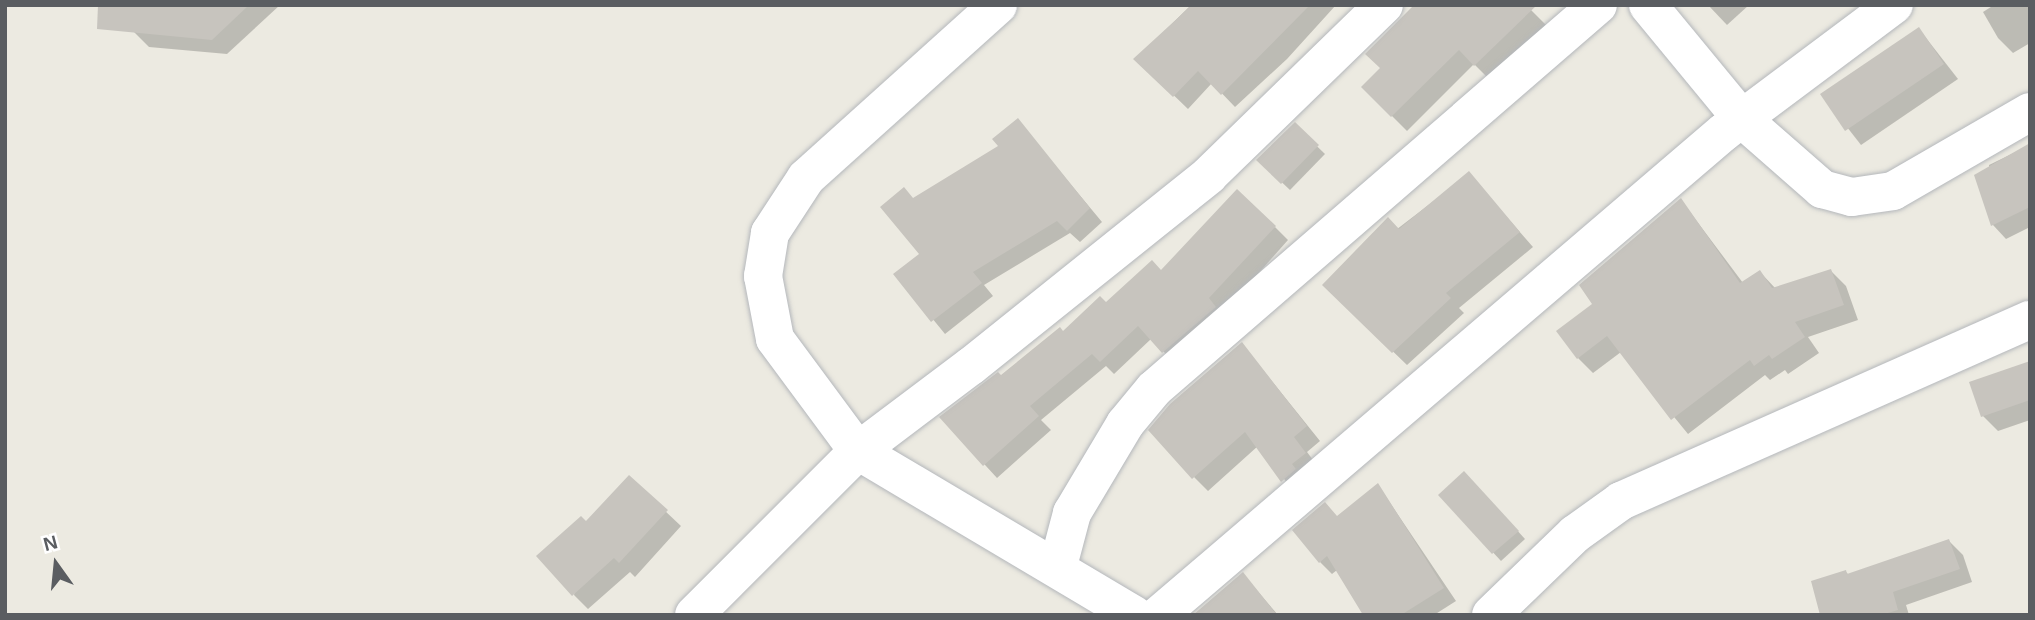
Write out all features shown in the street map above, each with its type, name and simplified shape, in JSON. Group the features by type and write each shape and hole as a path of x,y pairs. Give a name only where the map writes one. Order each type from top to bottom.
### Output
{"street":[{"path":"998,5 806,178 770,233 763,276 775,339 858,451 1058,566 1134,615"},
{"path":"705,611 858,451 971,366 1209,175 1384,5"},
{"path":"1058,566 1072,513 1125,424 1154,389 1598,5"},
{"path":"1648,5 1741,118 1822,189 1852,197 1893,191 2030,112"},
{"path":"1159,615 1741,118 1894,5"},
{"path":"1491,615 1575,534 1621,500 2030,320"}],"building":[{"path":"98,5 249,5 212,40 97,29"},
{"path":"1192,5 1310,5 1221,95 1198,71 1173,97 1133,59"},
{"path":"1414,5 1537,5 1474,66 1459,50 1391,117 1361,87 1380,68 1365,54"},
{"path":"1919,27 1944,64 1845,131 1820,94"},
{"path":"1018,118 1090,208 1067,231 1057,221 973,272 982,283 931,322 893,274 919,254 880,207 904,187 913,198 998,146 992,139"},
{"path":"1295,122 1319,145 1281,184 1256,160"},
{"path":"2030,143 2030,207 1991,226 1974,175"},
{"path":"1469,171 1520,232 1446,293 1451,298 1392,353 1322,285 1388,217 1399,229"},
{"path":"1237,189 1276,226 1209,298 1216,307 1162,353 1138,326 1100,362 1092,354 1030,406 1039,416 983,466 939,417 998,372 1001,375 1060,327 1063,331 1100,296 1106,302 1152,260 1161,270"},
{"path":"1681,198 1740,283 1760,270 1772,288 1831,269 1844,305 1795,322 1805,337 1772,359 1769,355 1754,366 1750,360 1671,420 1607,336 1577,359 1556,331 1592,304 1579,285"},
{"path":"1242,342 1307,426 1294,437 1306,453 1292,464 1296,469 1281,482 1245,432 1192,479 1148,430 1170,404"},
{"path":"2030,361 2030,400 1981,417 1969,382"},
{"path":"1464,471 1519,531 1492,554 1438,495"},
{"path":"629,475 668,510 619,563 614,558 572,596 536,556 581,516 586,521"},
{"path":"1378,483 1444,588 1401,615 1363,615 1327,556 1319,563 1292,530 1325,502 1337,516"},
{"path":"1949,539 1960,569 1893,592 1898,610 1881,615 1820,615 1811,581 1846,570 1847,574"},
{"path":"1243,572 1277,615 1193,615"}]}
